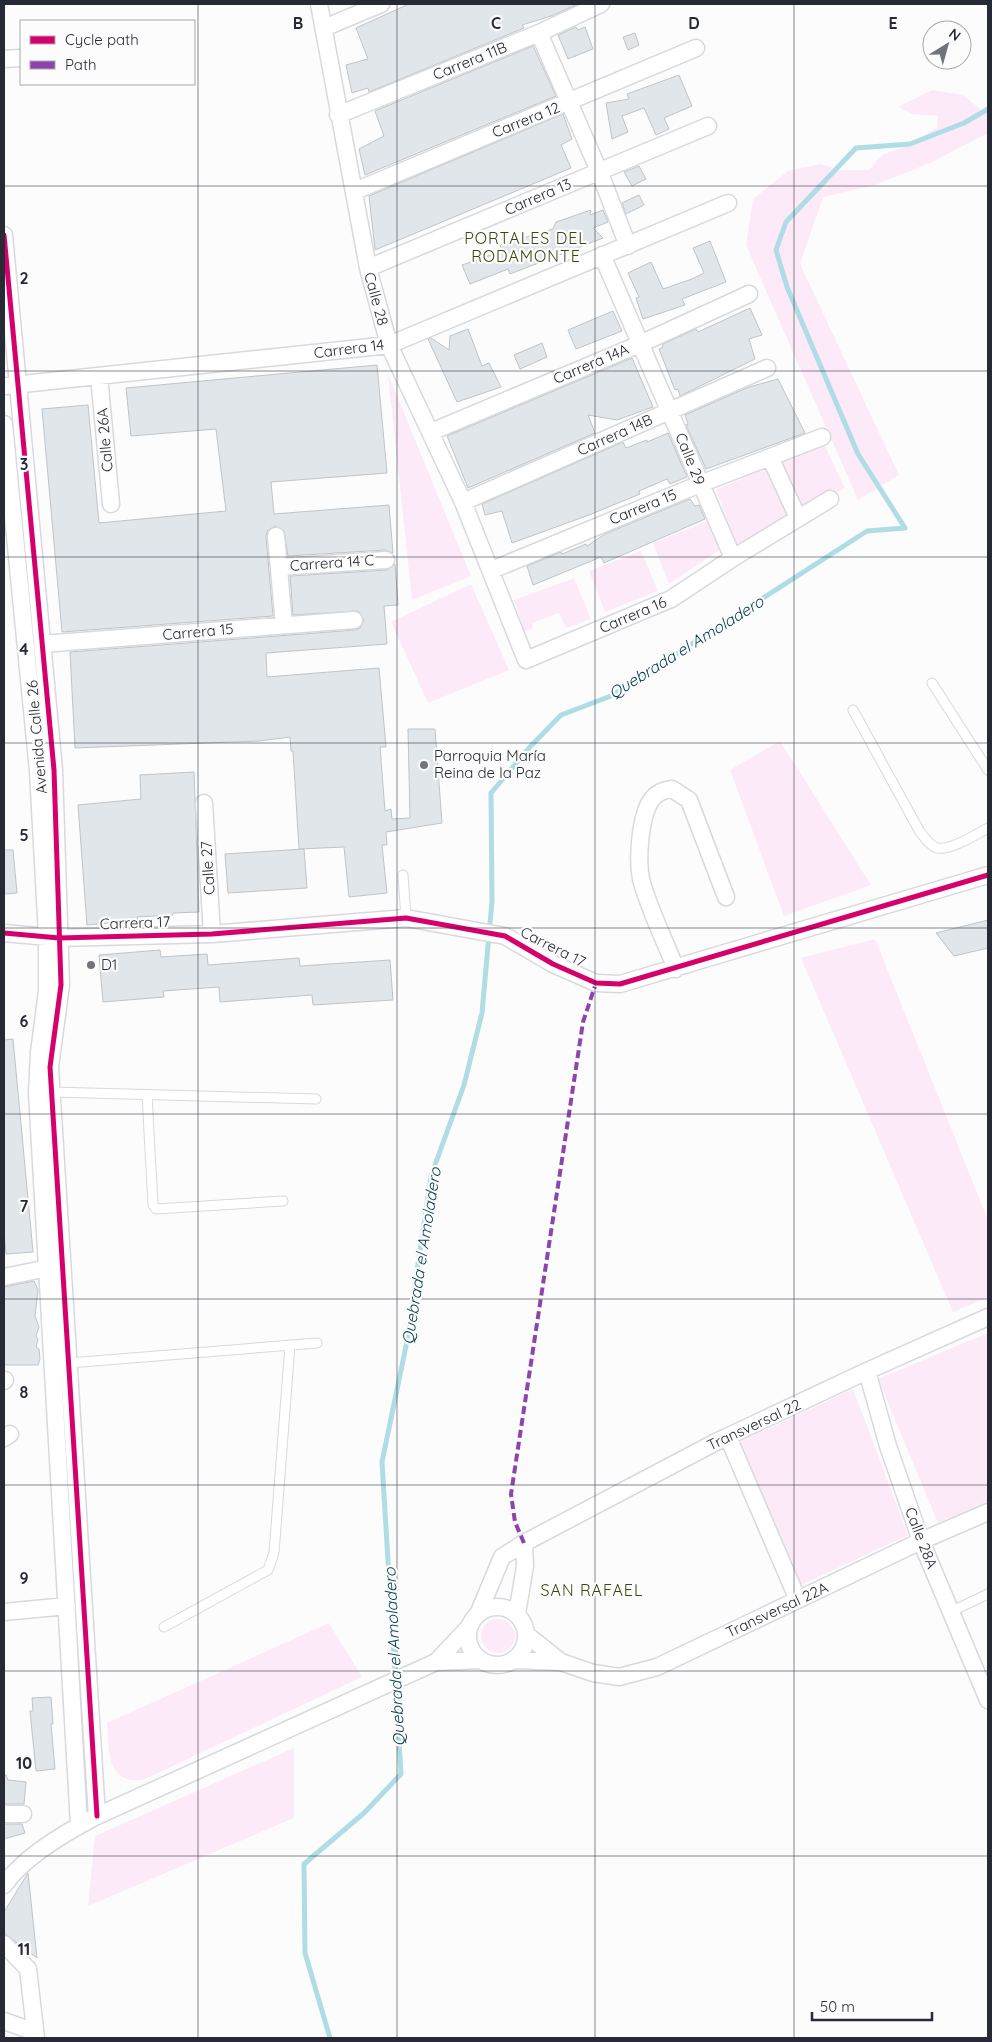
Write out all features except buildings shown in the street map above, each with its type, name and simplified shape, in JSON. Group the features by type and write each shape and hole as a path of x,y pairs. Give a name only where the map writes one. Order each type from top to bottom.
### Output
{"street":[{"name":"Calle 28","path":"319,4 338,115 355,191 368,268 389,345 463,502 492,570 526,660"},
{"path":"324,28 381,4"},
{"name":"Carrera 11B","path":"338,115 539,33 601,4"},
{"path":"539,33 599,171 628,246"},
{"name":"Carrera 12","path":"355,191 696,48"},
{"path":"4,60 20,58"},
{"name":"Carrera 13","path":"368,268 708,126"},
{"name":"Carrera 14","path":"10,385 389,345 728,203"},
{"name":"Avenida Calle 26","path":"4,235 10,385 42,644 54,770 53,937"},
{"name":"Calle 29","path":"602,255 733,558"},
{"name":"Carrera 14A","path":"431,432 640,344 749,294"},
{"name":"Carrera 14B","path":"463,502 767,368"},
{"name":"Calle 26A","path":"99,376 112,504"},
{"name":"Avenida Calle 26","path":"4,424 53,937"},
{"name":"Carrera 15","path":"492,570 700,484 822,437"},
{"path":"770,457 798,518"},
{"path":"733,558 830,499"},
{"path":"276,536 284,625"},
{"name":"Carrera 16","path":"526,660 671,599 733,558"},
{"name":"Carrera 14 C","path":"279,567 386,560"},
{"name":"Carrera 15","path":"42,644 354,620"},
{"path":"676,969 641,878 642,830 652,799 662,791 672,789 689,800 726,897"},
{"name":"Calle 27","path":"204,802 212,934"},
{"name":"Carrera 17","path":"4,933 53,937 212,934 406,918 505,936 553,964 596,983 620,984 676,969 988,875"},
{"path":"53,937 61,985 50,1067 97,1816"},
{"path":"53,937 39,1054 37,1093 79,1825"},
{"path":"4,1277 48,1268"},
{"name":"Transversal 22","path":"479,1612 502,1557 524,1543 728,1437 867,1370 988,1317"},
{"name":"Calle 28A","path":"867,1370 888,1446 920,1541 952,1611 988,1700"},
{"path":"728,1437 798,1600"},
{"name":"Transversal 22A","path":"561,1662 593,1672 619,1677 656,1667 920,1541 988,1512"},
{"path":"517,1614 525,1566 524,1543"},
{"path":"4,1612 67,1606"},
{"path":"436,1662 469,1627 479,1612 498,1606 517,1614 522,1620 527,1635 561,1662"},
{"path":"469,1627 470,1645 480,1660"},
{"path":"514,1660 521,1654 527,1635"},
{"path":"4,1885 27,1861 79,1825 436,1662 480,1660 497,1665 514,1660 561,1662"},
{"path":"4,1814 23,1814"},
{"path":"4,1944 28,1969 36,2035"},
{"path":"4,2021 36,2035"}],"lane":[{"path":"932,683 988,770"},
{"path":"852,710 928,843 938,848 946,847 988,828"},
{"path":"404,875 406,918"},
{"path":"52,1092 316,1099"},
{"path":"147,1095 153,1204 156,1208 283,1201"},
{"path":"69,1363 317,1343"},
{"path":"164,1627 268,1570 274,1553 290,1345"},
{"path":"952,1611 988,1594"}],"shaded area":[{"path":"932,90 963,95 983,111 988,109 988,133 930,163 875,185 823,197 800,264 899,475 858,500 746,245 753,199 788,171 821,164 839,170 869,170 882,155 910,144 937,128 938,116 912,114 898,107"},
{"path":"388,374 471,576 412,600"},
{"path":"823,442 845,488 800,514 775,461"},
{"path":"768,467 793,518 738,549 716,490"},
{"path":"708,521 721,549 669,584 653,543"},
{"path":"641,551 658,591 605,612 589,571"},
{"path":"574,578 591,619 566,628 559,613 532,623 533,629 524,631 514,600"},
{"path":"471,584 509,670 428,703 391,622"},
{"path":"780,741 871,885 784,916 730,770"},
{"path":"875,939 988,1220 988,1297 953,1312 801,958"},
{"path":"988,1333 988,1502 938,1523 878,1379"},
{"path":"853,1389 908,1535 801,1585 740,1442"},
{"path":"498,1619 505,1620 510,1624 514,1629 514,1643 510,1648 505,1652 498,1653 491,1652 486,1648 482,1643 481,1636 482,1629 486,1624 491,1620"},
{"path":"329,1623 362,1677 145,1779 132,1780 116,1772 112,1764 108,1744 107,1723"},
{"path":"294,1748 294,1818 88,1906 95,1836"}],"waterway":[{"name":"Quebrada el Amoladero","path":"330,2038 305,1953 304,1864 364,1813 401,1774 382,1462 406,1346 431,1176 464,1085 482,1013 492,901 491,793 529,748 561,715 611,696 867,531 905,528 858,454 787,287 776,250 786,222 856,148 910,144 964,123 988,109"}],"marked path":[{"path":"524,1543 515,1522 511,1494 583,1022 596,983"}],"cycle path":[{"path":"4,235 54,770 61,985 50,1067 97,1816"},
{"path":"4,933 59,938 212,934 406,918 505,936 553,964 596,983 620,984 988,875"}],"place":[{"name":"Parroquia María Reina de la Paz","path":"424,765"},
{"name":"D1","path":"91,965"}],"district":[{"name":"PORTALES DEL RODAMONTE","path":"526,247"},
{"name":"SAN RAFAEL","path":"592,1590"}]}
